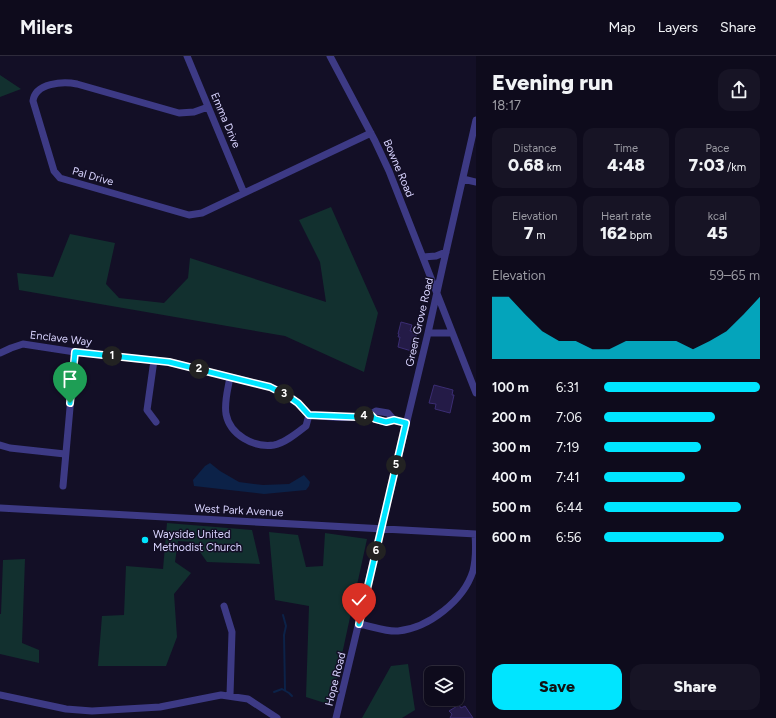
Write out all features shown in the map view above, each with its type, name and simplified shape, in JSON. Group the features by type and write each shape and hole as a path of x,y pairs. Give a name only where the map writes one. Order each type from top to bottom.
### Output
{"street":[{"name":"Emma Drive","path":"187,56 244,193"},
{"name":"Bowne Road","path":"330,56 371,133 389,171 476,393"},
{"name":"Pal Drive","path":"208,107 194,112 179,113 77,84 68,83 43,87 36,93 33,101 54,171 57,175 63,179 194,215 202,213 371,133"},
{"name":"Green Grove Road","path":"381,528 428,333 476,120"},
{"path":"462,179 476,182"},
{"path":"423,257 436,256 446,252"},
{"path":"428,333 452,333"},
{"name":"Enclave Way","path":"0,353 23,344 75,352 169,362 270,387 293,400 309,415"},
{"path":"63,486 75,352"},
{"path":"154,360 147,410 156,422"},
{"path":"230,377 226,394 226,415 233,430 248,441 262,446 275,445 293,436 306,426 309,415 358,417 371,415 376,411 388,413 394,420 406,423"},
{"path":"0,445 10,448 65,454"},
{"name":"West Park Avenue","path":"0,508 476,534"},
{"name":"Hope Road","path":"336,718 381,528"},
{"path":"359,624 398,631 406,630 424,623 440,614 458,597 470,578 475,558 476,534"},
{"path":"224,606 232,632 230,695"},
{"path":"0,695 66,709 92,711 160,707 222,694 248,698 277,718"},
{"path":"76,710 76,718"}],"green space":[{"path":"0,75 21,89 0,97"},
{"path":"331,207 378,313 364,372 285,336 19,290 17,273 53,277 70,234 115,243 106,284 119,298 164,303 188,278 190,258 326,302 320,262 299,220"},
{"path":"167,523 252,530 260,564 207,562 193,542 178,541 175,562 191,573 174,594 177,637 166,666 98,666 102,616 124,615 126,566 163,569"},
{"path":"269,532 298,535 306,567 323,566 325,533 367,539 331,705 306,697 309,606 275,600"},
{"path":"25,559 22,643 39,650 39,663 0,654 0,614 3,560"},
{"path":"408,664 415,710 402,718 362,718 391,666"}],"water":[{"path":"210,463 220,471 239,482 263,485 289,484 304,475 310,482 306,490 264,494 194,486 193,480 205,466"}],"building":[{"path":"401,322 412,325 410,331 417,333 413,345 417,347 415,352 398,347 400,337 398,337 398,334"},
{"path":"434,385 453,390 452,395 454,395 450,413 435,409 436,404 429,403"},
{"path":"457,706 461,708 465,706 473,718 450,718 452,714 449,711"}],"waterway":[{"path":"283,615 286,626 284,635 285,690"},
{"path":"274,692 282,689 292,696"}],"place":[{"name":"Wayside United Methodist Church","path":"145,540"}],"route":[{"path":"70,403 75,352 169,362 270,387 298,403 309,415 358,417 371,415 375,419 386,422 394,420 406,423 359,624"}]}
